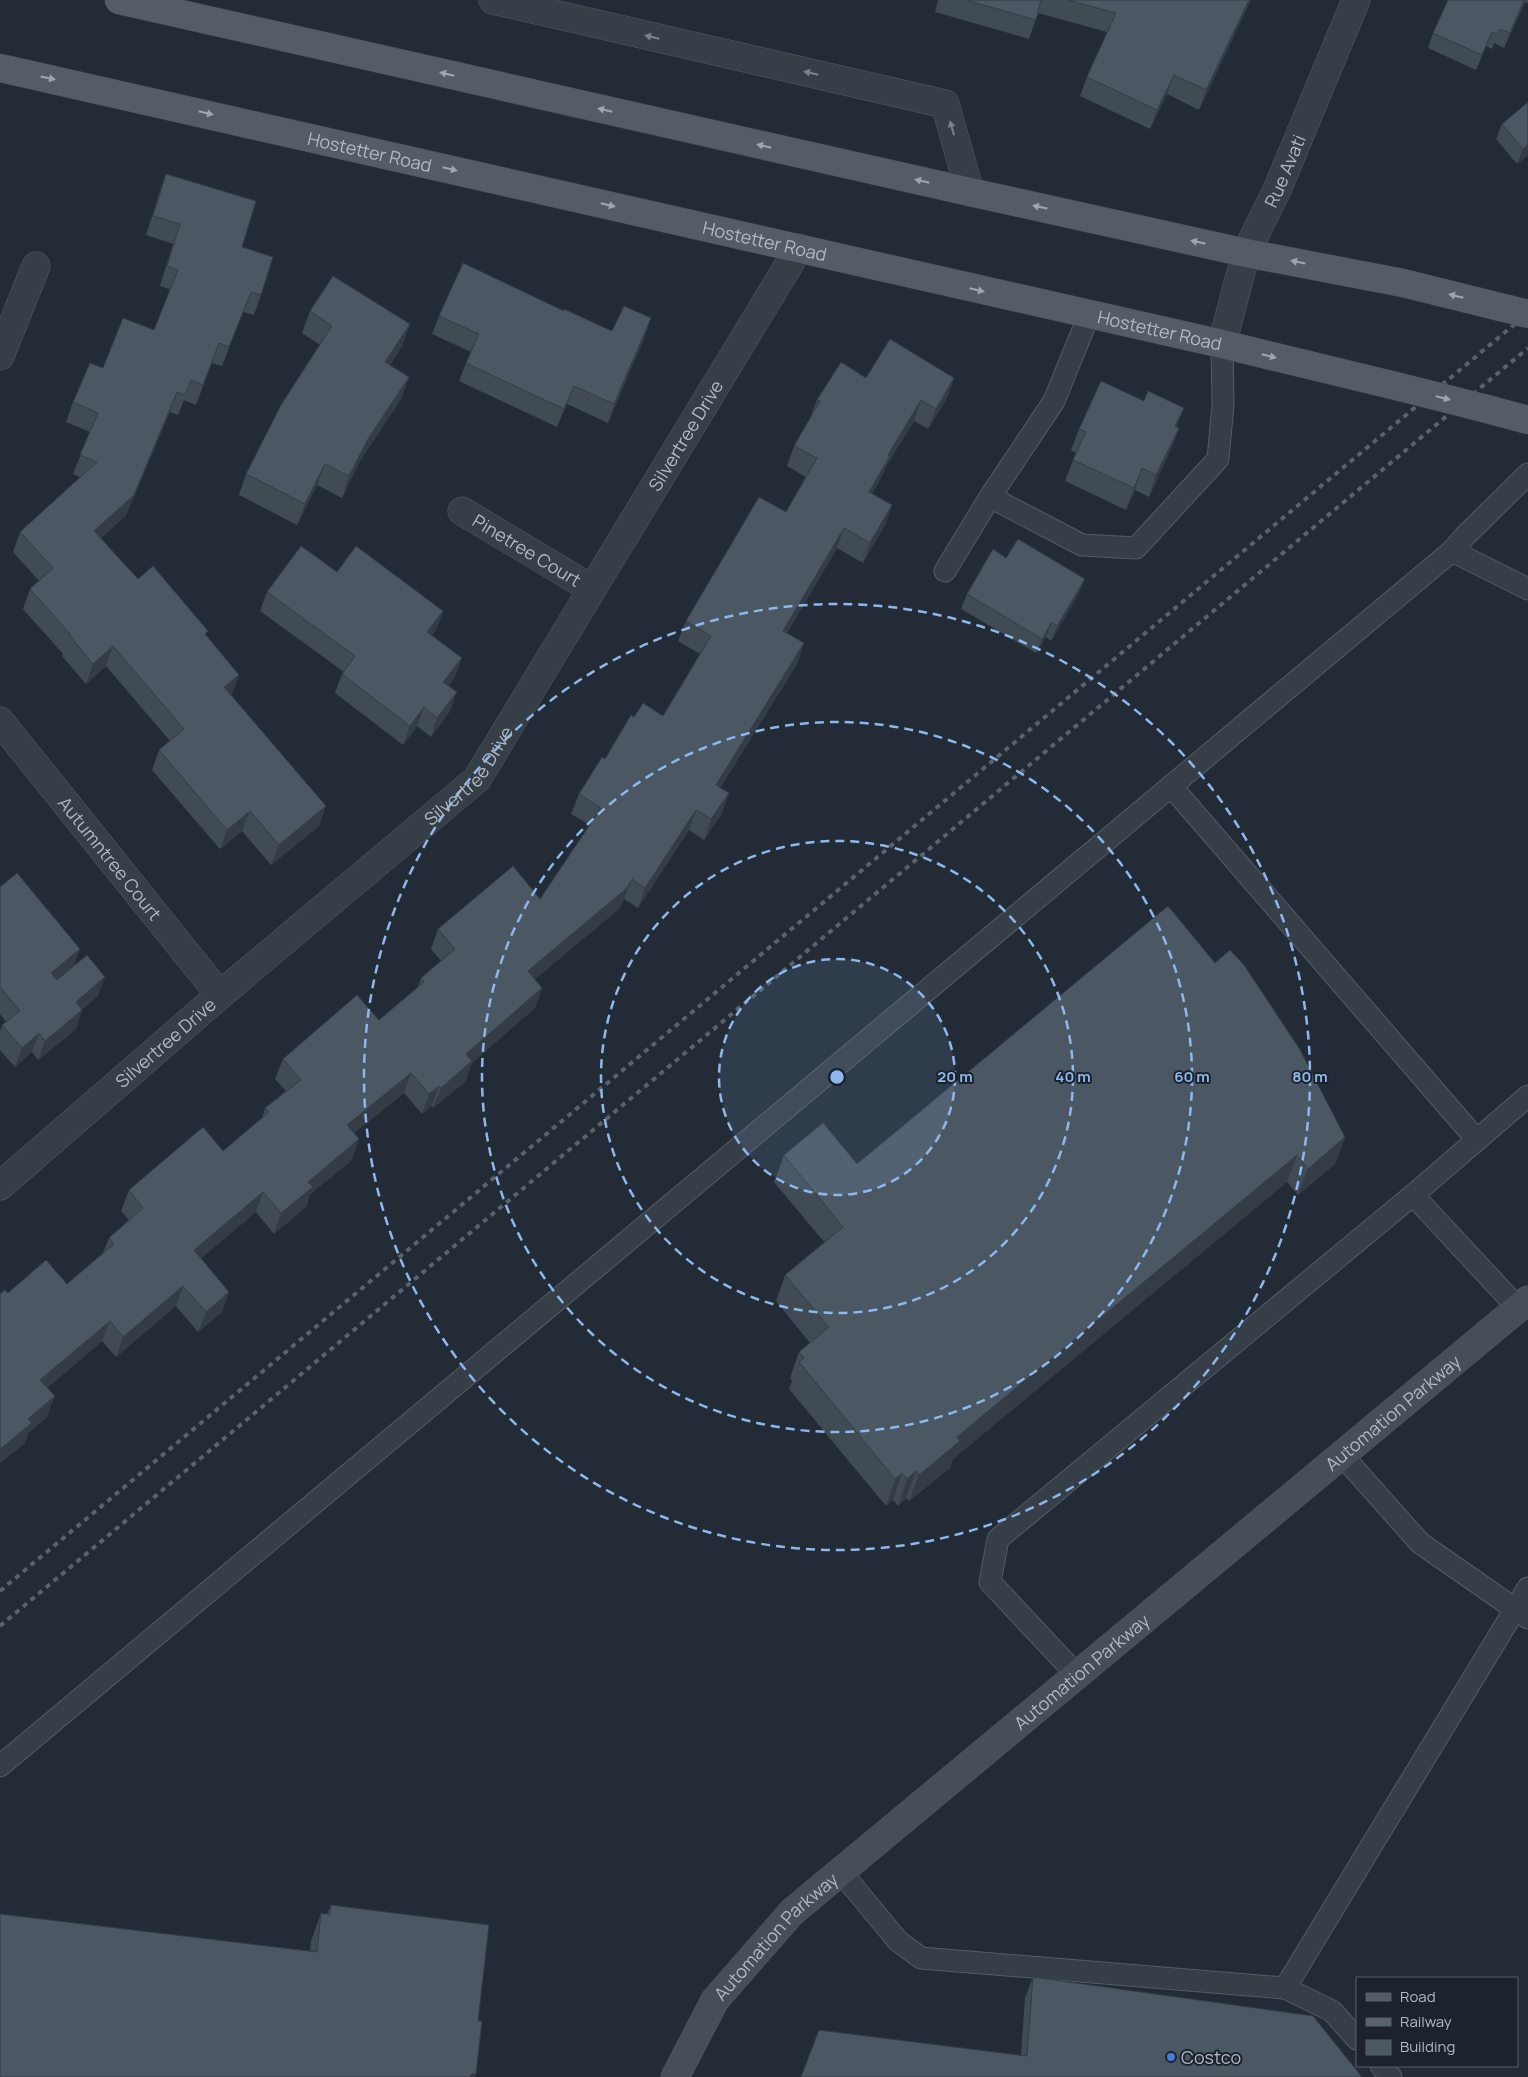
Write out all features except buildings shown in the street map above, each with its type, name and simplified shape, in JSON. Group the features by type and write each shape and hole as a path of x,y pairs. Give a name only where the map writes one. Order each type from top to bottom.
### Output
{"main road":[{"path":"119,0 970,192 1246,252 1403,283 1516,311"},
{"name":"Hostetter Road","path":"0,68 1222,344 1528,420"}],"street":[{"path":"492,0 945,104 970,192"},
{"name":"Rue Avati","path":"1222,344 1246,252 1277,190 1356,0"},
{"name":"Silvertree Drive","path":"0,1186 220,995 477,779 799,248"},
{"path":"0,356 36,266"},
{"name":"Pinetree Court","path":"462,512 592,589"},
{"name":"Autumntree Court","path":"0,722 220,995"},
{"name":"Automation Parkway","path":"676,2077 714,2000 792,1912 1523,1304"}],"lane":[{"path":"945,571 990,497 1054,401 1089,315"},
{"path":"990,497 1082,545 1136,548 1218,459 1223,405 1222,344"},
{"path":"0,1766 1452,551 1466,534 1528,474"},
{"path":"1452,551 1528,589"},
{"path":"1171,786 1477,1140"},
{"path":"1077,1676 990,1582 998,1539 1413,1195 1528,1096"},
{"path":"1413,1195 1523,1304"},
{"path":"1342,1455 1420,1543 1522,1614"},
{"path":"1285,1988 1522,1614 1528,1588"},
{"path":"841,1872 898,1941 921,1958 1285,1988 1332,2011 1356,2038"},
{"path":"1382,2067 1391,2077"}],"railway":[{"path":"0,1591 1528,313"},
{"path":"0,1626 1528,348"}],"place":[{"name":"Costco","path":"1171,2057"}]}
